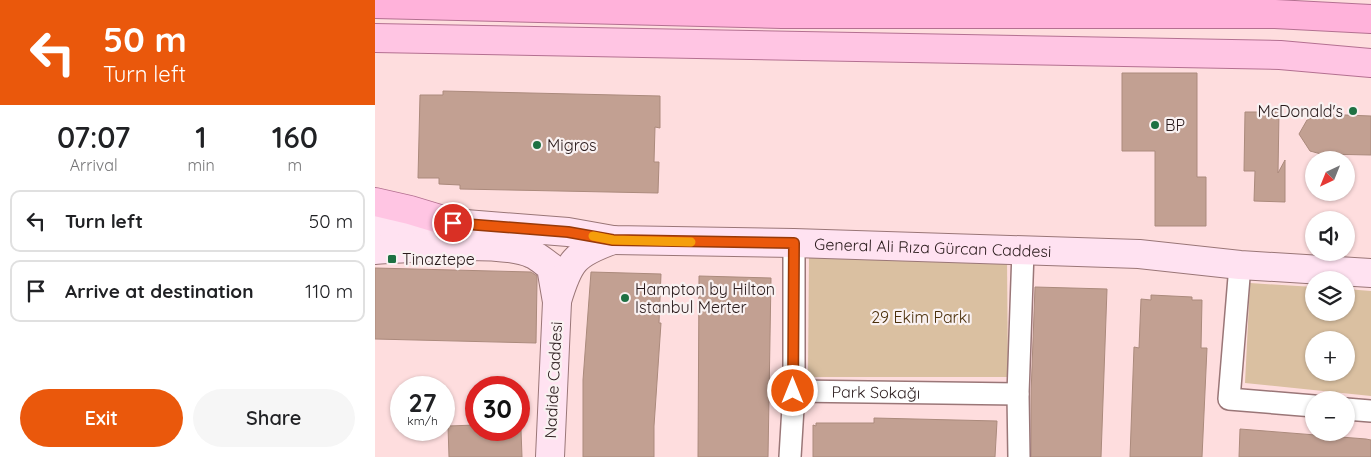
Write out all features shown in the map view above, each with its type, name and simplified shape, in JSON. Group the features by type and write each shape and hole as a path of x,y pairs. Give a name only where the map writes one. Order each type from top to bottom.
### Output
{"highway":[{"path":"375,4 782,14 1275,14 1371,19"}],"main road":[{"path":"375,38 1280,55 1371,63"},
{"path":"375,202 453,223"},
{"name":"General Ali Rıza Gürcan Caddesi","path":"375,224 453,223 568,232 613,240 794,243 1139,254 1240,265 1371,273"},
{"path":"557,302 572,262 588,249 613,240"},
{"path":"375,250 473,247 514,250 532,254 551,268 557,302"},
{"name":"Nadide Caddesi","path":"550,457 557,302"}],"street":[{"path":"790,457 793,391 794,243"},
{"path":"1019,457 1018,394 1023,251"},
{"path":"1240,265 1229,399 1305,405"},
{"name":"Park Sokağı","path":"793,391 1018,394"},
{"path":"1355,410 1371,411"}],"green space":[{"name":"29 Ekim Parkı","path":"809,255 1007,258 1008,377 808,377"},
{"path":"1250,283 1305,286 1305,321 1355,321 1355,290 1371,291 1371,396 1355,394 1355,391 1323,391 1245,383"}],"building":[{"path":"1122,73 1197,73 1197,177 1206,177 1206,226 1155,226 1155,151 1122,151"},
{"name":"Migros","path":"443,91 660,96 660,128 655,127 654,162 659,162 658,193 460,189 460,185 439,184 439,178 418,178 420,95 443,95"},
{"path":"1245,112 1279,112 1278,173 1285,160 1285,202 1254,201 1255,171 1244,171"},
{"path":"1320,114 1371,116 1371,155 1355,155 1355,151 1310,151 1299,134 1307,120"},
{"path":"375,268 531,272 537,276 536,343 375,339"},
{"path":"591,272 661,274 659,323 661,323 654,426 654,457 583,457 583,380"},
{"path":"699,276 771,278 768,457 698,457"},
{"path":"1035,287 1107,289 1101,457 1031,457"},
{"path":"1151,295 1192,297 1192,300 1202,300 1201,348 1207,348 1202,457 1130,457 1134,347 1139,348 1141,299 1151,300"},
{"path":"874,418 997,421 995,457 813,457 813,425 816,426 816,423 874,423"},
{"path":"465,425 465,441 521,441 522,457 449,457 448,441 455,441 455,426"},
{"path":"1240,429 1305,434 1305,441 1355,441 1355,438 1371,440 1371,457 1239,457"}],"slow traffic":[{"path":"593,236 613,240 691,242"}],"place":[{"name":"McDonald's","path":"1353,111"},
{"name":"BP","path":"1155,125"},
{"name":"Migros","path":"537,145"},
{"name":"Tinaztepe","path":"392,259"},
{"name":"Hampton by Hilton Istanbul Merter","path":"625,298"}],"route":[{"path":"453,223 568,232 613,240 794,243 793,391"}]}
